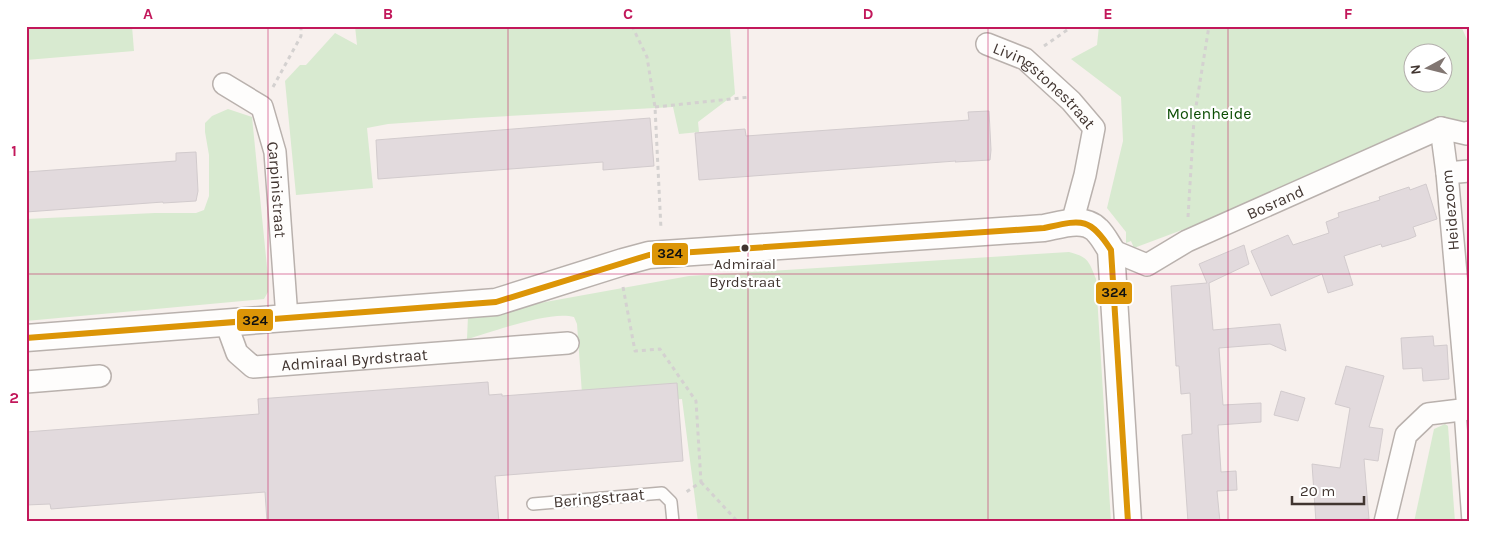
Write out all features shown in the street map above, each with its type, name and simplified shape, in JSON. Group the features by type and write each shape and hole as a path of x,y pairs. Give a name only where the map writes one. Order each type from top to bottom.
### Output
{"street":[{"name":"Livingstonestraat","path":"987,44 1026,59 1071,100 1094,128 1085,175 1072,223"},
{"path":"224,84 262,107"},
{"name":"Carpinistraat","path":"262,107 275,152 287,318"},
{"path":"1441,128 1467,134 1469,132"},
{"name":"Bosrand","path":"1111,250 1146,265 1187,241 1441,128"},
{"name":"Heidezoom","path":"1441,128 1447,173 1465,410"},
{"path":"1447,173 1469,172"},
{"path":"26,338 496,302 649,255 1044,228 1083,223 1096,229 1111,250 1128,522"},
{"name":"Admiraal Byrdstraat","path":"226,323 237,353 253,367 568,343"},
{"path":"26,382 100,376"},
{"path":"1385,522 1406,435 1428,414 1465,410"}],"lane":[{"name":"Heidezoom","path":"1465,410 1468,522"},
{"name":"Beringstraat","path":"533,504 662,493 671,502"},
{"path":"671,502 674,522"}],"path":[{"path":"262,107 301,36 302,26"},
{"path":"632,26 647,57 655,107 662,255"},
{"path":"1026,59 1073,26"},
{"path":"1187,241 1194,119 1209,26"},
{"path":"655,107 750,97"},
{"path":"622,281 635,350 660,349 696,401 702,482 738,522"},
{"path":"671,502 702,482"}],"green space":[{"path":"26,26 132,26 134,51 26,60"},
{"path":"355,26 761,26 730,29 735,94 698,122 699,132 679,134 673,107 388,124 367,128 373,188 296,195 285,81 300,65 306,65 335,33 357,45"},
{"name":"Molenheide","path":"1099,26 1461,26 1469,44 1469,119 1456,127 1134,248 1131,241 1126,243 1126,232 1107,208 1123,141 1121,97 1071,59 1097,45"},
{"path":"228,109 252,117 268,277 268,292 264,299 26,321 26,219 196,213 204,210 209,196 209,155 205,123 212,116"},
{"path":"1069,252 1081,256 1087,261 1096,279 1111,522 698,522 682,399 583,408 577,324 574,317 551,316 467,339 468,316 689,276"},
{"path":"1445,424 1448,426 1455,522 1414,522 1434,429"}],"building":[{"path":"989,111 990,160 699,180 695,133 745,129 746,136 969,120 968,112"},
{"path":"650,118 654,166 603,170 603,162 378,179 376,140"},
{"path":"196,152 198,191 196,201 26,212 26,172 176,161 176,153"},
{"path":"1426,184 1437,219 1413,227 1416,236 1409,239 1382,247 1381,244 1344,256 1353,285 1328,293 1322,274 1271,296 1251,251 1288,235 1293,245 1329,233 1326,222 1339,217 1338,213 1380,200 1379,197 1409,187 1410,190"},
{"path":"1244,245 1249,264 1209,283 1213,330 1280,324 1286,351 1270,344 1219,348 1223,405 1261,403 1261,422 1218,425 1221,472 1236,471 1237,490 1217,491 1220,522 1188,522 1182,435 1192,434 1190,393 1181,394 1179,366 1176,366 1171,286 1207,283 1199,264"},
{"path":"1433,336 1434,346 1447,345 1449,379 1423,381 1422,368 1403,369 1401,338"},
{"path":"1346,366 1384,376 1369,427 1383,429 1378,461 1364,459 1369,519 1316,522 1312,464 1340,468 1350,408 1335,404"},
{"path":"488,382 489,395 502,394 502,396 677,383 683,461 495,476 499,522 267,522 265,492 51,509 50,504 26,505 26,432 259,414 258,399"},
{"path":"1281,391 1305,398 1298,421 1274,415"}],"transit line":[{"name":"324","path":"26,338 496,302 649,255 1044,228 1067,223 1083,223 1096,231 1111,250 1128,522"}],"place":[{"name":"Admiraal Byrdstraat","path":"745,248"}]}
